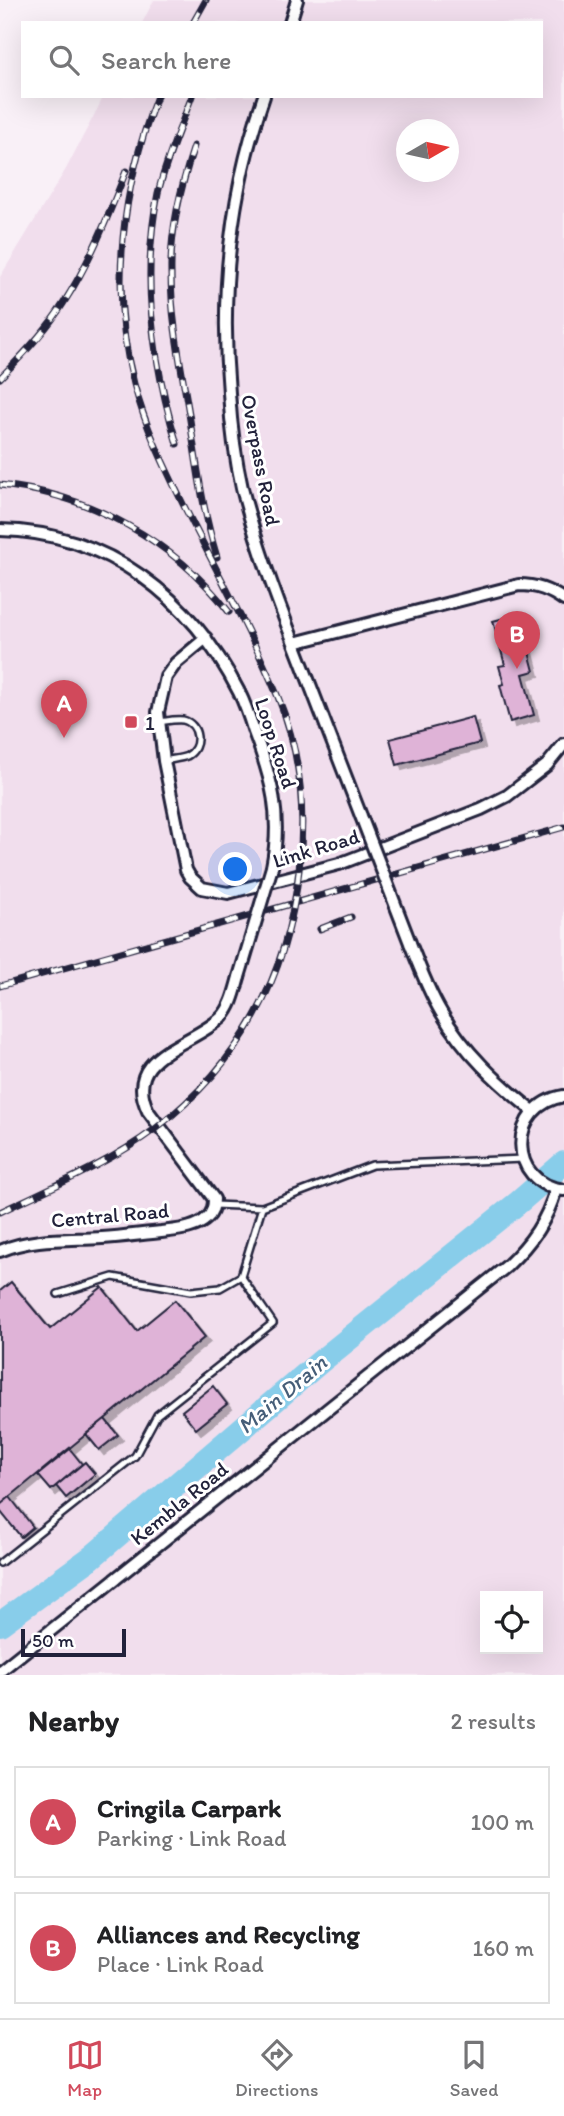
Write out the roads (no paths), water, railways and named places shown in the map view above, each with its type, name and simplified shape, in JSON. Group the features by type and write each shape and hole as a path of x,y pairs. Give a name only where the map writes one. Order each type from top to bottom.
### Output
{"street":[{"path":"291,21 298,0"},
{"name":"Overpass Road","path":"263,98 244,162 229,249 224,317 232,426 242,486 257,544 360,816 441,1013 461,1043 484,1068 533,1111"},
{"name":"Loop Road","path":"0,530 33,531 62,537 102,552 158,588 206,638 241,695 268,766 276,811 276,841 272,867 229,1007 203,1031 154,1060 143,1075 141,1085 148,1111 210,1192 214,1205"},
{"path":"294,643 519,585 544,588 564,600"},
{"name":"Link Road","path":"206,638 176,663 166,677 158,712 164,761 186,870 202,888 228,893 339,864 481,809 527,782 547,765 564,744"},
{"path":"560,1190 542,1183 531,1172 523,1159 521,1146 522,1133 533,1111 546,1101 564,1096"},
{"name":"Kembla Road","path":"0,1671 507,1266 535,1236 560,1190"},
{"name":"Central Road","path":"0,1251 39,1241 104,1238 191,1227 208,1218 214,1205"}],"lane":[{"path":"159,722 187,722 198,737 190,754 164,761"},
{"path":"214,1205 262,1207 372,1165 523,1159"},
{"path":"58,1294 113,1278 191,1291 220,1287 241,1276 262,1207"},
{"path":"0,1563 135,1456 157,1415 273,1323 241,1276"}],"waterway":[{"name":"Main Drain","path":"0,1624 92,1557 320,1362 564,1163"}],"railway":[{"path":"194,21 206,0"},
{"path":"0,1212 79,1174 137,1142 186,1103 213,1076 236,1046 271,982 284,947 299,870 302,826 300,782 286,718 256,648 155,445 138,400 126,348 122,312 123,239 135,166 156,98"},
{"path":"177,444 156,351 150,256 158,193 191,98"},
{"path":"194,146 174,224 171,290 198,472 217,557"},
{"path":"0,378 41,333 73,288 98,239 126,171"},
{"path":"0,485 66,499 98,510 128,525 183,563 229,612"},
{"path":"0,986 564,827"},
{"path":"320,929 351,917"}],"place":[{"name":"Alliances and Recycling","path":"517,669"},
{"name":"1","path":"131,722"},
{"name":"Cringila Carpark","path":"64,738"}]}
